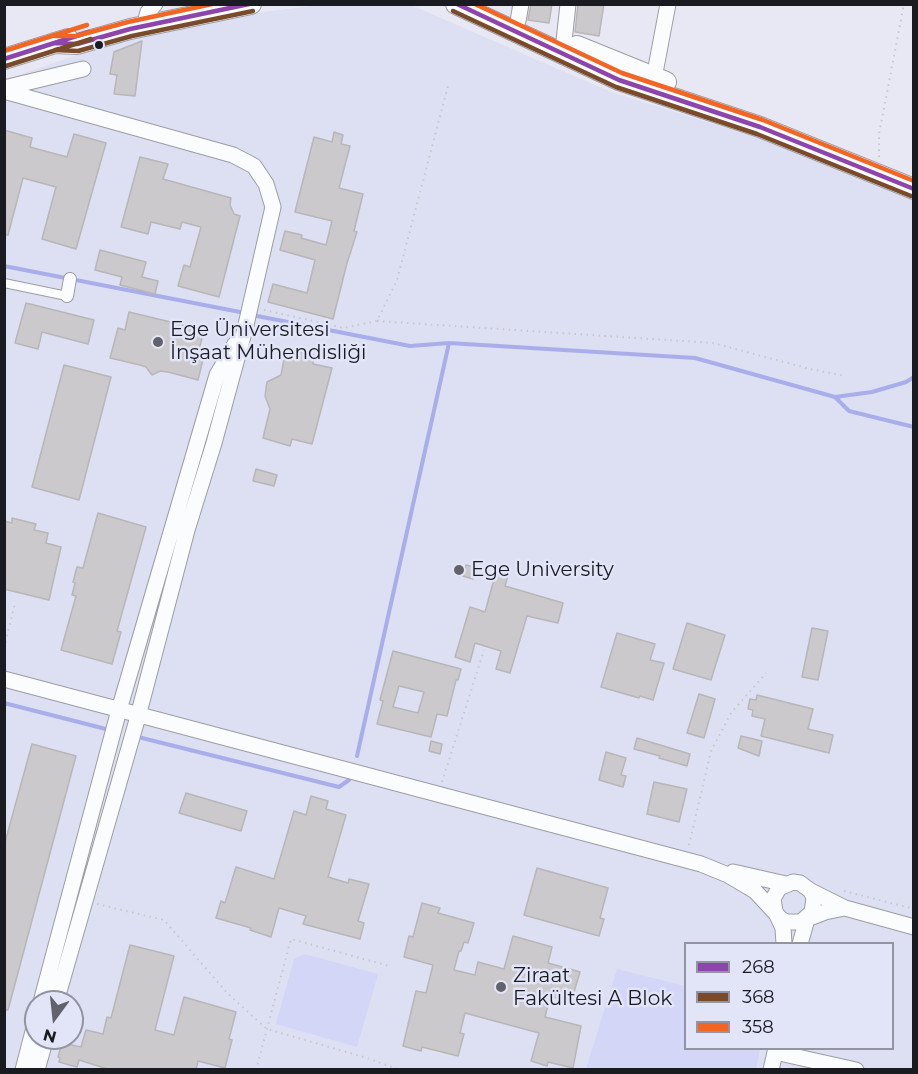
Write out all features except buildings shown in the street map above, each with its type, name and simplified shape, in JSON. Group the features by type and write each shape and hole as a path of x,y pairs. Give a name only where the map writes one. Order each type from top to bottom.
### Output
{"street":[{"path":"4,59 55,43 77,44 149,14 195,4"},
{"path":"456,4 619,80 914,181"},
{"path":"481,4 519,13 564,41 654,78 748,109 914,189"},
{"path":"564,41 568,4"},
{"path":"654,78 668,4"},
{"path":"149,14 249,5"},
{"path":"4,89 83,69"},
{"path":"4,89 233,156 254,166 266,184 273,207 247,317 217,375 200,460 180,528 119,710 44,990"},
{"path":"67,296 70,279"},
{"path":"60,990 138,715 180,528"},
{"path":"4,679 710,867 786,884 800,883 845,908 914,927"},
{"path":"710,867 755,891 786,922 794,924 825,912 845,908"},
{"path":"784,942 783,928 773,899 775,893 786,884"},
{"path":"801,942 814,905 811,891"},
{"path":"23,1070 28,1050"},
{"path":"37,1070 43,1050"},
{"path":"771,1070 776,1050 856,1070"}],"lane":[{"path":"4,283 67,296"}],"path":[{"path":"878,170 879,134 904,4"},
{"path":"377,321 397,280 448,87"},
{"path":"247,317 344,328 377,321 713,343 810,369 846,376"},
{"path":"4,648 15,603"},
{"path":"439,793 484,650"},
{"path":"685,860 711,751 731,713 766,673"},
{"path":"829,900 844,891 914,909"},
{"path":"85,902 165,920 228,994 267,1029 364,1057 400,1070"},
{"path":"256,1070 291,939 389,966"}],"shaded area":[{"name":"Ege University","path":"329,4 411,5 611,92 761,139 913,197 913,1069 5,1069 4,80 133,36 271,11"},
{"path":"304,954 378,974 357,1047 276,1024 294,959"},
{"path":"617,969 684,986 684,1050 760,1050 756,1069 586,1069"}],"waterway":[{"path":"4,266 245,313"},
{"path":"252,315 410,346 449,343 695,358 835,397 872,392 906,382 914,377"},
{"path":"357,756 449,343"},
{"path":"835,397 849,411 914,427"},
{"path":"4,703 106,729"},
{"path":"142,738 339,787 349,780"}],"transit line":[{"name":"358","path":"55,36 76,36 212,4"},
{"name":"268","path":"55,43 77,44 130,29 249,4"},
{"name":"268","path":"457,4 619,80 760,127 914,189"},
{"name":"358","path":"475,4 622,73 763,120 914,181"},
{"name":"368","path":"55,50 78,51 132,36 253,11"},
{"name":"368","path":"453,11 616,87 757,134 911,196"},
{"name":"358","path":"4,51 87,25"},
{"name":"268","path":"4,59 89,32"},
{"name":"368","path":"6,66 91,39"}],"place":[{"name":"Ege Üniversitesi İnşaat Mühendisliği","path":"158,342"},
{"name":"Ege University","path":"459,570"},
{"name":"Ziraat Fakültesi A Blok","path":"501,987"}]}
